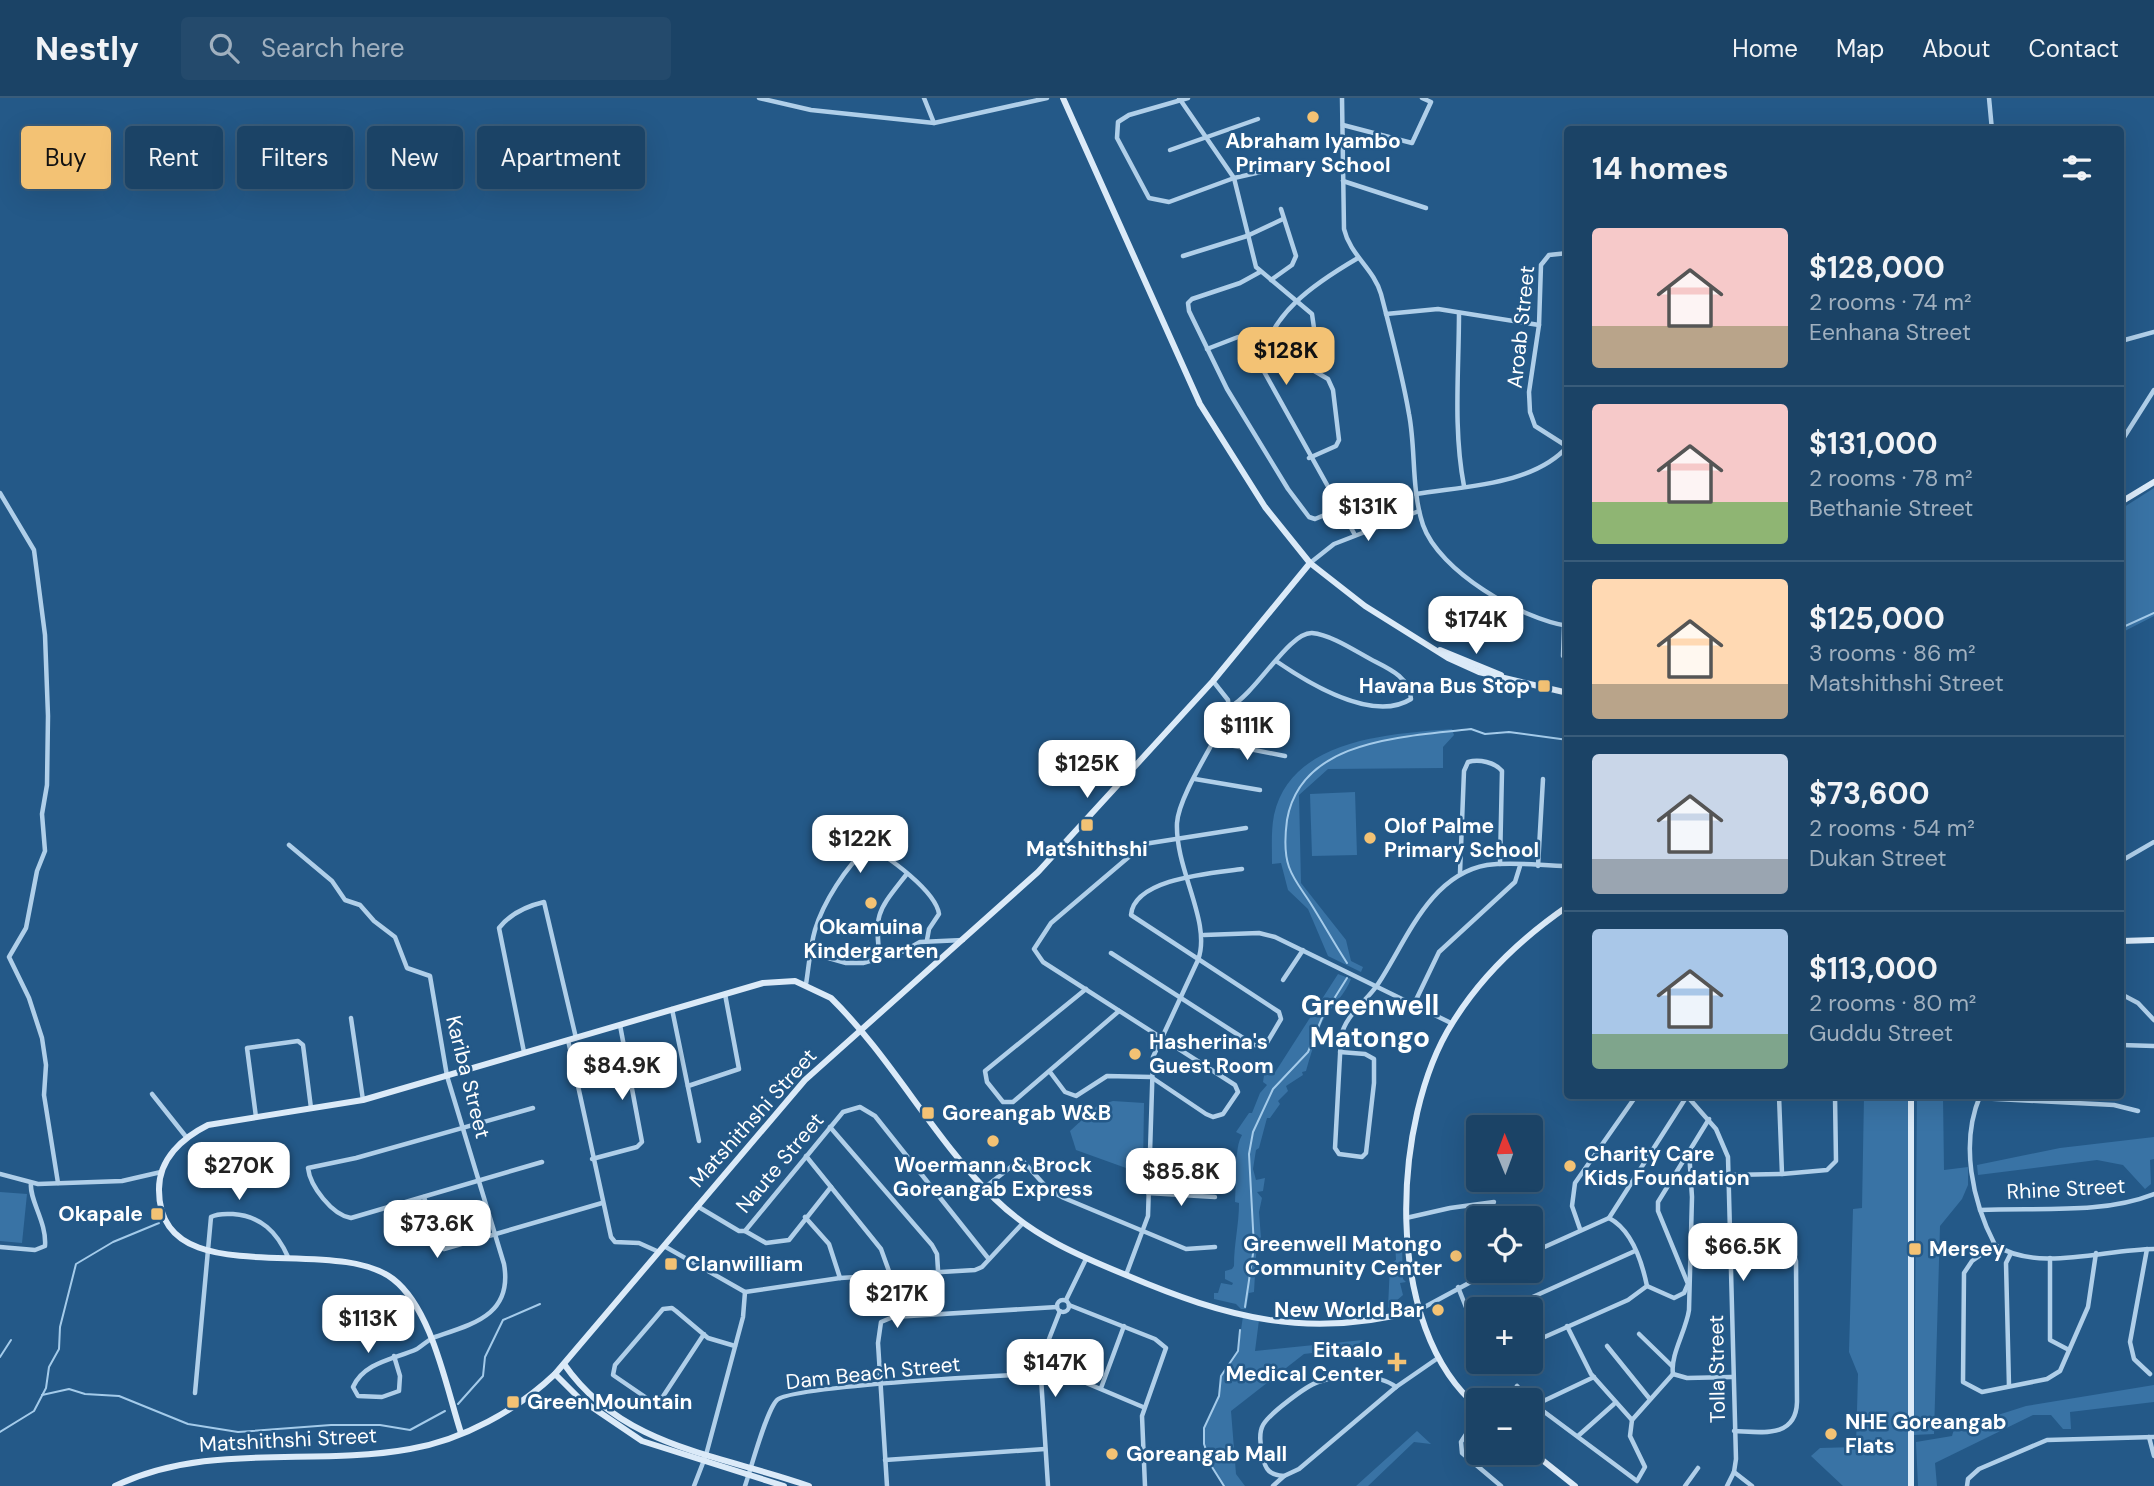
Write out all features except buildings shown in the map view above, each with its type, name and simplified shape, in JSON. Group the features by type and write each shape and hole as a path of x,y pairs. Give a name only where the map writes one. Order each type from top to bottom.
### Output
{"street":[{"path":"759,98 811,110 934,123 1047,98"},
{"path":"924,98 934,123"},
{"path":"1063,98 1200,404 1265,506 1310,563 1365,606 1464,666 1564,692"},
{"path":"1188,98 1129,115 1118,122 1117,138 1145,195 1156,202 1169,202 1234,178 1279,168"},
{"path":"1342,98 1344,229 1358,258 1377,282 1386,314 1409,414 1419,512 1428,537 1436,548 1477,585 1524,612 1564,625"},
{"path":"1343,125 1412,143 1431,102 1422,98"},
{"path":"1989,98 1992,126"},
{"path":"1180,99 1234,178 1251,257 1259,272 1312,314 1315,324 1299,362"},
{"path":"1170,150 1258,119"},
{"path":"1343,181 1426,208"},
{"path":"1271,280 1292,265 1296,256 1281,209"},
{"path":"1183,256 1247,236 1283,219"},
{"name":"Aroab Street","path":"1564,253 1549,255 1541,265 1539,325 1529,392 1530,412 1535,426 1564,444"},
{"path":"1355,535 1309,458 1262,368 1268,343 1297,300 1324,277 1358,258"},
{"path":"1259,272 1240,283 1189,301 1189,311 1207,349 1288,489 1309,517 1315,519 1339,509"},
{"path":"1386,314 1438,309 1539,325"},
{"path":"1459,313 1457,402 1459,462 1464,486"},
{"path":"2124,340 2154,332"},
{"path":"1207,349 1247,336 1268,343 1330,382 1339,432 1336,446 1309,458"},
{"path":"2124,437 2154,390"},
{"path":"1416,494 1539,468 1556,460 1564,451"},
{"path":"2124,500 2154,482"},
{"path":"0,494 34,550 45,635 48,727 42,814 45,851 37,871 26,928 9,957 29,998 42,1038 46,1065 44,1095 58,1183"},
{"path":"1310,563 1323,551 1355,535 1419,512"},
{"name":"Matshithshi Street","path":"115,1486 146,1474 199,1461 402,1450 461,1433 514,1407 564,1364 805,1080 1038,872 1213,681 1310,563"},
{"path":"1126,1275 1144,1231 1153,1057 1198,960 1204,935 1185,878 1178,839 1179,814 1230,706 1255,687 1276,661 1299,637 1317,634 1395,672 1407,685 1411,699 1389,705 1363,706 1276,661"},
{"path":"1564,638 1564,656"},
{"path":"1213,681 1228,699 1230,706"},
{"path":"1214,742 1285,756"},
{"path":"1460,873 1464,771 1468,762 1493,764 1502,771 1500,864"},
{"path":"1195,779 1260,790"},
{"path":"1538,866 1543,779"},
{"path":"1050,1072 1065,1092 1076,1096 1107,1076 1151,1077 1213,1117 1223,1114 1238,1092 1235,1085 1038,958 1035,943 1051,923 1139,848 1154,842 1246,828"},
{"path":"2124,859 2154,842"},
{"name":"Kariba Street","path":"289,845 332,881 345,900 360,905 374,921 396,937 407,968 430,976 447,1076 506,1274 497,1305 482,1321 430,1339 417,1348 394,1356 365,1372 356,1380 354,1387 358,1396 382,1398 399,1391 400,1376 394,1356"},
{"path":"806,984 822,911 861,854 871,849 932,896 938,905 939,914 929,929 927,940"},
{"path":"1340,1052 1365,1054 1374,1059 1366,1153 1362,1157 1336,1152 1340,1052 1344,1025 1377,986 1409,927 1460,873 1500,864 1564,866"},
{"path":"1414,1004 1434,959 1515,882 1520,866"},
{"path":"1111,953 1258,1046 1268,1043 1281,1019 1279,1012 1131,915 1135,905 1163,883 1242,869"},
{"path":"880,960 877,917 886,900 906,875"},
{"path":"524,1052 499,928 532,904 544,902 576,1038"},
{"path":"1466,1392 1438,1358 1418,1310 1405,1218 1409,1164 1422,1100 1432,1067 1451,1023 1511,950 1564,909"},
{"path":"1204,935 1259,933 1303,950 1451,1023"},
{"path":"811,953 846,963 880,960 927,940 964,940"},
{"path":"2124,941 2154,940"},
{"path":"1283,980 1303,950"},
{"path":"461,1433 421,1314 407,1291 383,1272 361,1263 208,1253 184,1241 167,1220 159,1197 161,1172 172,1152 208,1125 363,1100 672,1009 779,981 806,984 831,998 984,1188 1022,1224 1086,1259 1208,1308 1259,1320 1343,1324 1387,1319 1418,1310 1466,1283"},
{"path":"1086,989 991,1065 985,1077 1003,1102 1009,1103 1050,1072 1119,1011"},
{"path":"688,1086 739,1069 725,994"},
{"path":"2124,996 2138,1003 2154,1020"},
{"path":"672,1009 699,1141"},
{"path":"351,1018 363,1100"},
{"path":"592,1159 637,1147 642,1142 620,1025"},
{"path":"568,1040 601,1203 611,1237 615,1242 639,1243 659,1252"},
{"path":"256,1117 247,1048 276,1042 298,1041 303,1045 311,1108"},
{"path":"2124,1045 2154,1046"},
{"path":"152,1094 188,1138"},
{"path":"1580,1229 1572,1206 1575,1183 1634,1099"},
{"path":"1543,1247 1609,1218 1685,1099"},
{"name":"Tolla Street","path":"1690,1099 1709,1119 1724,1146 1729,1175 1734,1472 1727,1486"},
{"path":"1779,1099 1782,1174"},
{"path":"1729,1175 1827,1170 1836,1161 1835,1099"},
{"path":"1911,1099 1911,1486"},
{"path":"1979,1099 1971,1155 1973,1188 1995,1245 2011,1253 2050,1258 2154,1249"},
{"path":"2013,1099 2114,1105 2138,1111"},
{"name":"Naute Street","path":"697,1206 739,1231 745,1230 830,1127 851,1107 860,1107 875,1116 988,1258"},
{"path":"533,1108 356,1158 320,1163 308,1168 309,1177 318,1192 345,1217 359,1217 542,1162"},
{"path":"1647,1286 1674,1298 1684,1293 1688,1284 1658,1211 1658,1202 1709,1119"},
{"path":"830,1127 932,1245 937,1254 938,1270"},
{"path":"1673,1374 1672,1366 1687,1328 1692,1197 1689,1151"},
{"path":"1149,1155 1216,1157"},
{"path":"806,1156 881,1250 891,1274"},
{"path":"984,1188 1021,1159 1049,1190 1186,1249 1215,1247"},
{"path":"0,1174 31,1183 58,1183 122,1181 161,1172"},
{"path":"0,1247 35,1250 46,1246 41,1216 30,1189 31,1183"},
{"path":"745,1230 766,1243 782,1242 793,1235 831,1187"},
{"path":"1148,1193 1215,1197"},
{"name":"Rhine Street","path":"1980,1210 2106,1205 2139,1200 2154,1194"},
{"path":"424,1197 440,1248 496,1235 601,1203"},
{"path":"1405,1218 1493,1202"},
{"path":"195,1393 211,1217 231,1214 258,1219 282,1244 288,1257"},
{"path":"805,1217 829,1244 840,1278"},
{"path":"1609,1218 1625,1228 1645,1271 1647,1286"},
{"path":"664,1246 745,1292 840,1278 938,1270 975,1270 982,1267 1022,1224"},
{"path":"1730,1237 1778,1237 1791,1247 1796,1261 1797,1402 1794,1420 1782,1430 1734,1432"},
{"path":"1995,1245 1972,1261 1964,1273 1963,1382 1982,1392 2053,1377 2060,1371 2088,1307 2096,1253"},
{"path":"2147,1249 2130,1342 2134,1360 2150,1374"},
{"path":"1533,1297 1635,1251"},
{"path":"2009,1385 2006,1263 2011,1253"},
{"path":"2050,1258 2050,1340 2069,1350"},
{"path":"887,1486 878,1328 887,1319 1059,1309 1067,1311 1086,1259"},
{"path":"1543,1337 1628,1300 1647,1286"},
{"path":"1458,1287 1466,1303"},
{"path":"694,1486 743,1317 745,1292"},
{"path":"1048,1486 1040,1374 1042,1349 1059,1309 1058,1301 1161,1342 1166,1348 1143,1407 1145,1486"},
{"path":"704,1334 660,1401 651,1401 613,1376 615,1365 663,1309 672,1308 704,1334 735,1346"},
{"path":"1101,1388 1124,1326"},
{"path":"1543,1410 1637,1481 1645,1467 1632,1442 1632,1420 1614,1404 1594,1377 1567,1326"},
{"path":"1639,1334 1672,1366"},
{"path":"1607,1346 1650,1398"},
{"path":"1273,1486 1283,1476 1299,1469 1396,1387 1438,1358"},
{"path":"564,1364 580,1388 595,1401 661,1442 704,1458"},
{"path":"555,1374 580,1399 642,1441 809,1486"},
{"name":"Dam Beach Street","path":"745,1486 774,1404 782,1396 881,1384 1040,1374 1072,1377 1143,1407"},
{"path":"1673,1374 1687,1378 1732,1377"},
{"path":"1632,1420 1643,1411 1650,1398 1673,1374"},
{"path":"1543,1398 1594,1377"},
{"path":"1283,1476 1273,1475 1266,1468 1263,1458 1261,1431 1270,1417 1315,1383 1326,1380 1380,1378 1396,1387"},
{"path":"1578,1436 1614,1404"},
{"path":"1466,1434 1461,1442 1462,1453 1466,1456"},
{"path":"1967,1486 1968,1479 1979,1469 2047,1440 2152,1437 2154,1457"},
{"path":"885,1460 1045,1450"},
{"path":"1543,1461 1575,1486"},
{"path":"1477,1465 1502,1486"},
{"path":"1685,1486 1698,1468"},
{"path":"750,1471 784,1486"},
{"path":"1734,1472 1752,1486"}],"shaded area":[{"path":"2154,488 2154,616 2124,631 2124,507"},
{"path":"1452,729 1454,735 1443,747 1443,768 1328,769 1299,795 1301,883 1346,940 1351,961 1363,967 1361,972 1328,956 1308,909 1288,890 1281,863 1272,864 1274,815 1284,789 1300,770 1322,755 1373,738"},
{"path":"1355,792 1357,855 1312,856 1310,794"},
{"path":"1338,974 1351,979 1348,986 1323,1021 1306,1071 1286,1086 1288,1091 1278,1101 1280,1104 1270,1118 1267,1118 1259,1148 1256,1150 1253,1169 1256,1180 1265,1178 1263,1191 1257,1192 1262,1198 1259,1212 1261,1238 1257,1239 1254,1292 1249,1293 1246,1309 1241,1309 1236,1304 1214,1299 1214,1293 1218,1293 1221,1283 1233,1283 1225,1279 1225,1271 1234,1266 1238,1219 1239,1203 1235,1202 1236,1175 1232,1172 1242,1135 1236,1132 1249,1113 1252,1113 1260,1093 1267,1085 1263,1082 1265,1069 1274,1074"},
{"path":"1864,1099 1911,1099 1911,1486 1843,1486 1811,1456 1820,1448 1856,1447 1858,1374 1849,1352 1853,1209 1862,1208"},
{"path":"1917,1099 1943,1099 1944,1170 1968,1167 1968,1185 1962,1199 1940,1226 1934,1434 1914,1435"},
{"path":"1113,1101 1144,1103 1143,1168 1126,1168 1076,1150 1070,1131 1097,1106"},
{"path":"2154,1137 2154,1159 2150,1160 2151,1184 2145,1189 2123,1165 2097,1160 1978,1175 1977,1165 2060,1148"},
{"path":"0,1192 27,1194 22,1243 0,1241"},
{"path":"1395,1241 1402,1247 1403,1279 1406,1282 1400,1283 1403,1295 1388,1308 1390,1264 1396,1260"},
{"path":"1243,1316 1259,1320 1255,1351 1363,1340 1354,1348 1304,1354 1231,1411 1236,1474 1245,1486 1224,1486 1212,1467 1204,1444 1204,1428 1219,1396 1221,1376 1238,1351"},
{"path":"2154,1385 2154,1402 2070,1412 2071,1429 2063,1429 2051,1415 2033,1415 1935,1463 1937,1486 1918,1486 1916,1442 1952,1436 1954,1429 2026,1406"},
{"path":"1417,1431 1431,1444 1414,1442 1368,1486 1356,1486"}],"waterway":[{"path":"2124,627 2154,613"},
{"path":"1347,963 1293,877 1286,856 1287,820 1296,793 1313,772 1334,757 1360,747 1417,735 1471,729 1485,734 1509,732 1564,739"},
{"path":"1245,1307 1254,1247 1249,1154 1253,1132 1273,1089 1308,1052 1322,1018 1347,978"},
{"path":"0,1432 34,1411 46,1388 49,1367 59,1349 60,1327 76,1264 113,1242 159,1223"},
{"path":"458,1404 483,1376 485,1357 503,1320 540,1304"},
{"path":"1224,1486 1212,1467 1204,1444 1204,1428 1219,1396 1221,1376 1238,1351 1240,1330"},
{"path":"0,1357 11,1340"},
{"path":"42,1395 69,1389 85,1394 119,1396 188,1424 238,1432 331,1425 380,1425 410,1430 445,1411"}],"place":[{"name":"Abraham Iyambo Primary School","path":"1313,117"},
{"name":"Havana Bus Stop","path":"1544,686"},
{"name":"Matshithshi","path":"1087,825"},
{"name":"Olof Palme Primary School","path":"1370,838"},
{"name":"Okamuina Kindergarten","path":"871,903"},
{"name":"Hasherina's Guest Room","path":"1135,1054"},
{"name":"Goreangab W&B","path":"928,1113"},
{"name":"Woermann & Brock Goreangab Express","path":"993,1141"},
{"name":"Charity Care Kids Foundation","path":"1570,1166"},
{"name":"Okapale","path":"157,1214"},
{"name":"Mersey","path":"1915,1249"},
{"name":"Greenwell Matongo Community Center","path":"1456,1256"},
{"name":"Clanwilliam","path":"671,1264"},
{"name":"New World Bar","path":"1438,1310"},
{"name":"Eitaalo Medical Center","path":"1397,1362"},
{"name":"Green Mountain","path":"513,1402"},
{"name":"NHE Goreangab Flats","path":"1831,1434"},
{"name":"Goreangab Mall","path":"1112,1454"}],"district":[{"name":"Greenwell Matongo","path":"1370,1021"}]}
